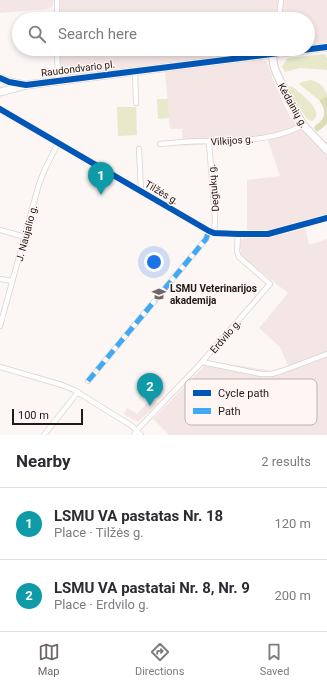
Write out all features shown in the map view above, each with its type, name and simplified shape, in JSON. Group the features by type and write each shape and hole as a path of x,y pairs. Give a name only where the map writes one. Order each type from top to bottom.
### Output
{"main road":[{"name":"Raudondvario pl.","path":"315,48 327,47"},
{"name":"Raudondvario pl.","path":"0,92 26,85 247,56"},
{"name":"Kėdainių g.","path":"277,56 276,72 288,98 303,125 327,150"},
{"name":"Raudondvario pl.","path":"0,78 9,82 26,85"}],"street":[{"path":"57,0 57,12"},
{"path":"280,12 281,0"},
{"path":"57,56 58,81"},
{"path":"135,71 136,103"},
{"name":"Tilžės g.","path":"0,109 214,233 255,235 272,233 327,218"},
{"name":"Vilkijos g.","path":"160,144 204,141 209,142 272,136 291,132 303,125"},
{"name":"Degtukų g.","path":"209,142 216,219 214,233"},
{"name":"J. Naujalio g.","path":"0,326 42,176 58,143"},
{"path":"139,149 141,191"},
{"path":"0,230 25,236"},
{"path":"88,381 206,239 209,231"},
{"name":"Erdvilo g.","path":"186,379 270,284 239,257 237,252 238,234"},
{"path":"0,279 12,281"},
{"path":"202,362 261,374 271,374 282,372 327,354"},
{"path":"0,367 62,385 78,392 136,430 141,435"},
{"name":"Erdvilo g.","path":"134,435 136,430 185,380"},
{"path":"44,435 78,392"}],"shaded area":[{"path":"0,0 54,0 52,7 47,9 0,13"},
{"path":"60,0 327,0 327,42 315,43 315,12 59,12"},
{"path":"60,56 216,56 60,76"},
{"path":"261,60 268,64 273,80 290,117 327,154 327,214 279,229 247,231 247,180 280,176 268,140 183,146 182,129 170,129 165,72"},
{"path":"305,226 309,245 327,239 327,435 169,435 153,419 185,386 185,425 317,425 317,379 192,379 209,361 273,371 288,366 280,347 259,328 288,293 241,256 240,243 242,239 262,237"},
{"path":"153,398 158,403 138,422 124,414 127,408 137,414"}],"green space":[{"path":"325,54 327,58 327,70 300,68 285,72 282,66 288,58"},
{"path":"311,80 322,86 327,96 319,100 299,84"},
{"path":"289,86 293,87 311,103 316,113 316,117 312,121 307,119 288,90"},
{"path":"327,96 327,124 317,132 314,128 324,116 323,108 319,100"},
{"path":"157,99 168,99 169,118 158,119"},
{"path":"117,107 136,107 137,135 118,136"}],"marked path":[{"path":"88,381 206,239 209,231"}],"cycle path":[{"path":"315,49 327,47"},
{"path":"0,78 9,82 26,85 256,56"},
{"path":"0,109 214,233 268,234 327,218"}],"place":[{"name":"LSMU VA pastatas Nr. 18","path":"101,195"},
{"name":"LSMU Veterinarijos akademija","path":"159,294"},
{"name":"LSMU VA pastatai Nr. 8, Nr. 9","path":"150,406"}]}
